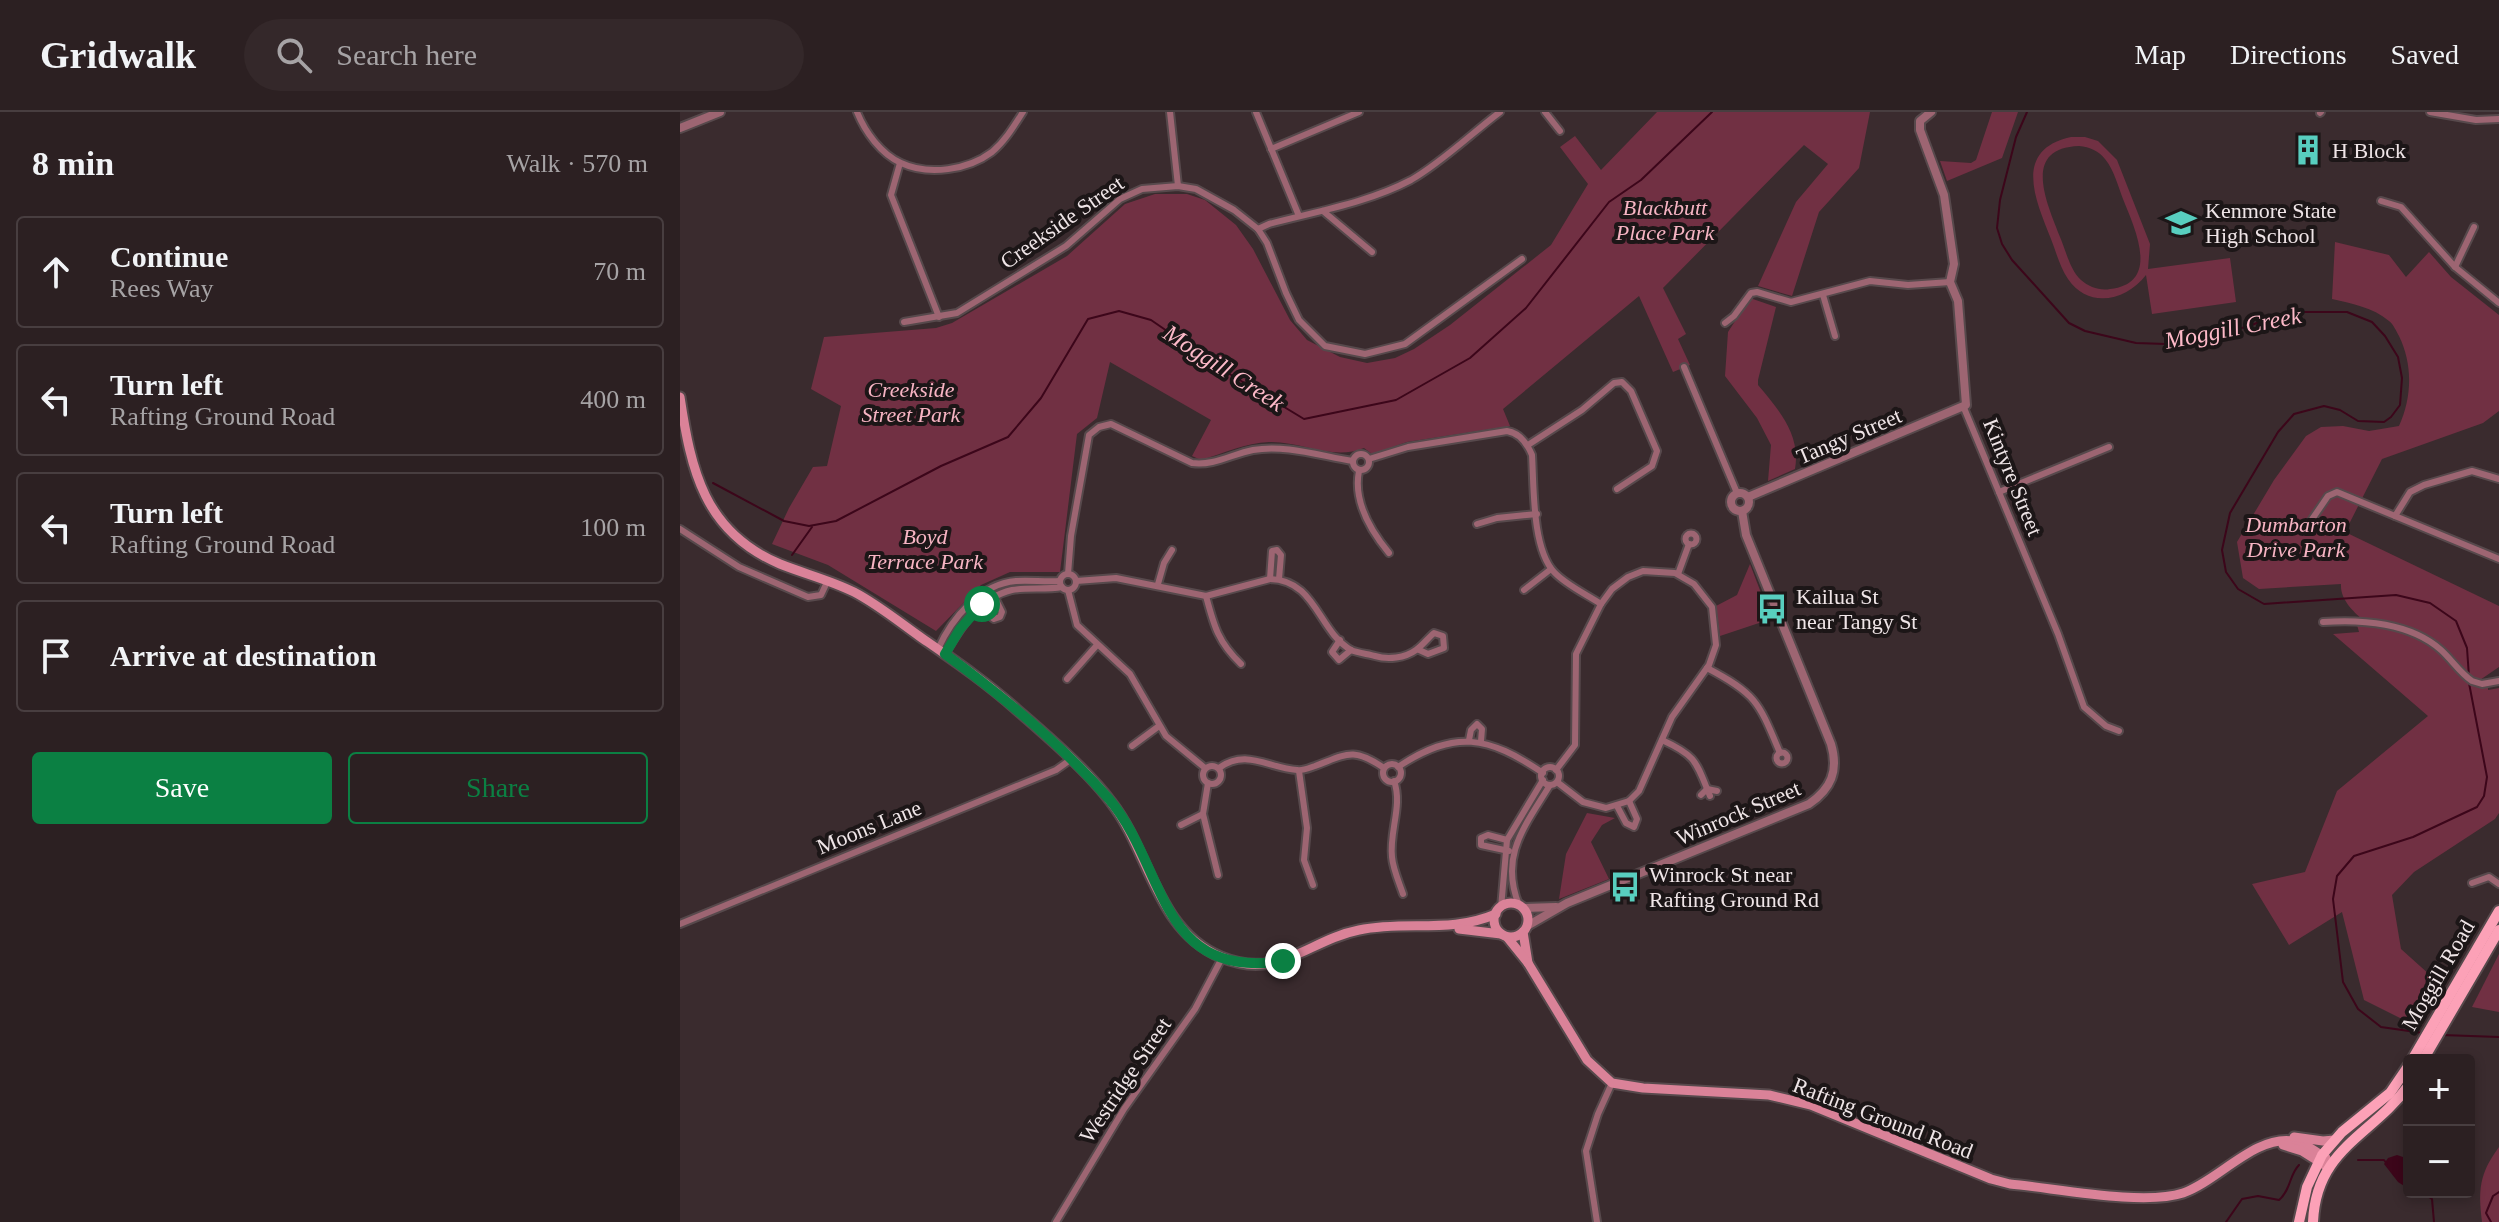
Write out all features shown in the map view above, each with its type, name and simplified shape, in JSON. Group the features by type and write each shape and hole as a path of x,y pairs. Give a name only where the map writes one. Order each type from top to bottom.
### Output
{"main road":[{"path":"680,397 692,463 699,483 717,514 745,543 778,563 828,580 869,600 996,691 1111,802 1177,924 1193,941 1222,958 1245,963 1271,963 1296,957 1357,930 1447,927 1515,937 1525,929"},
{"path":"1447,927 1478,922 1508,904 1521,907 1528,918 1525,929 1528,963"},
{"path":"1498,911 1495,925 1528,963 1587,1060 1612,1083"},
{"name":"Moggill Road","path":"2426,1054 2444,1013 2499,911"},
{"name":"Moggill Road","path":"2416,1054 2499,930"},
{"name":"Moggill Road","path":"2299,1222 2307,1187 2320,1158 2334,1140 2390,1093 2403,1073"},
{"name":"Rafting Ground Road","path":"1612,1083 1643,1088 1769,1095 1811,1105 1991,1179 2010,1184 2149,1199 2181,1194 2211,1180 2264,1145 2272,1143"},
{"path":"2313,1222 2318,1190 2331,1165 2343,1148 2392,1106 2403,1092"},
{"path":"2272,1143 2289,1136 2334,1140"},
{"path":"2272,1143 2296,1148 2331,1165"}],"street":[{"path":"680,128 720,112"},
{"path":"857,112 874,141 900,163 946,170 967,165 992,152 1009,134 1023,112"},
{"path":"1170,112 1178,186"},
{"path":"1256,112 1299,216"},
{"path":"1271,149 1359,112"},
{"path":"1258,229 1360,202 1415,178 1500,112"},
{"path":"1545,112 1560,131"},
{"name":"Kintyre Street","path":"1931,112 1920,121 1920,130 1944,195 1954,264 1950,282 1958,301 1967,400 1964,408 2058,634 2084,707 2106,726 2119,731"},
{"path":"2430,112 2499,119"},
{"path":"900,163 891,195 939,317"},
{"name":"Creekside Street","path":"904,322 957,313 1066,246 1108,208 1130,192 1142,189 1178,186 1196,189 1213,196 1258,229 1267,243 1299,320 1325,346 1365,354 1405,344 1522,259"},
{"path":"2381,201 2401,207 2455,267 2499,303"},
{"path":"1323,211 1372,252"},
{"path":"2455,267 2474,227"},
{"path":"1725,323 1751,293 1791,302 1870,281 1908,285 1950,282"},
{"path":"1823,295 1835,336"},
{"path":"1684,367 1737,493 1748,497 1749,506 1742,511 1733,508 1731,503 1737,493"},
{"path":"1528,445 1565,423 1614,383 1622,382 1631,391 1657,451 1652,466 1617,489"},
{"name":"Tangy Street","path":"1748,497 1964,408"},
{"path":"1205,768 1166,736 1130,674 1077,625 1064,586 1089,435 1099,427 1111,424 1192,463 1201,464 1251,450 1272,448 1353,461"},
{"path":"1369,459 1408,447 1515,432 1528,445 1532,455 1541,551 1551,569 1601,604"},
{"path":"1999,492 2109,447"},
{"path":"1353,461 1363,454 1369,459"},
{"path":"1359,471 1368,468 1369,459"},
{"path":"1353,461 1359,471 1358,499 1389,553"},
{"path":"2395,516 2410,492 2424,485 2472,471 2499,479"},
{"path":"2306,528 2328,496 2337,492 2499,559"},
{"name":"Winrock Street","path":"1525,929 1560,906 1809,804 1821,796 1832,778 1835,760 1831,744 1746,535 1742,511"},
{"path":"1477,524 1497,518 1537,514"},
{"path":"680,529 739,567 808,597 821,595 828,580"},
{"path":"1678,574 1689,544"},
{"path":"1158,584 1164,563 1172,550"},
{"path":"1270,579 1272,551 1277,550 1281,555 1279,579"},
{"path":"1524,590 1551,569"},
{"path":"1398,767 1435,747 1469,740 1481,741 1521,758 1583,802 1606,808 1629,801 1646,779 1677,708 1707,668 1716,645 1712,607 1694,584 1678,574 1643,571 1612,589 1576,654 1575,745 1556,770"},
{"path":"942,652 963,611 983,593 1014,581 1074,587 1074,576 1068,574"},
{"path":"1076,581 1116,578 1206,596 1279,579 1291,583 1306,595 1351,650 1389,660 1417,649 1434,633 1443,636 1444,648 1428,654 1417,649"},
{"path":"942,652 982,604 994,596 1014,590 1064,586"},
{"path":"983,593 994,596 1002,612 1000,617 994,619 982,604 983,593"},
{"path":"1206,596 1214,626 1224,647 1241,664"},
{"path":"2323,622 2352,619 2425,638 2472,681 2482,684 2499,681"},
{"path":"1340,640 1332,652 1339,660 1351,650"},
{"path":"1067,679 1097,645"},
{"path":"1707,668 1748,693 1762,707 1780,753"},
{"path":"1469,740 1471,730 1477,724 1482,729 1481,741"},
{"path":"1132,746 1159,726"},
{"path":"1662,740 1689,753 1695,760 1706,793 1717,791"},
{"path":"1219,768 1233,760 1247,758 1299,771 1345,754 1367,756 1384,768 1385,778 1394,781 1397,788 1392,858 1403,894"},
{"name":"Moons Lane","path":"680,924 1056,770 1070,760"},
{"path":"1384,768 1391,764 1398,767"},
{"path":"1205,768 1213,765 1219,768"},
{"path":"1394,781 1400,775 1398,767"},
{"path":"1205,768 1203,777 1208,783 1203,814 1218,875"},
{"path":"1208,783 1216,783 1220,779 1219,768"},
{"path":"1498,911 1509,851 1548,780 1549,768 1556,770"},
{"path":"1521,907 1513,887 1507,840 1548,780 1559,777 1556,770"},
{"path":"1299,771 1307,828 1304,860 1313,885"},
{"path":"1617,806 1626,823 1634,827 1637,819 1629,801"},
{"path":"1181,825 1203,814"},
{"path":"1507,840 1488,835 1481,838 1481,845 1509,851"},
{"path":"2472,883 2489,877 2499,884"},
{"name":"Winrock Street","path":"1521,907 1560,906"},
{"name":"Westridge Street","path":"1056,1222 1124,1109 1195,1009 1222,958"},
{"path":"1597,1222 1586,1151 1612,1083"}],"green space":[{"path":"1657,112 1870,112 1859,168 1819,212 1792,296 1758,286 1796,202 1828,164 1804,145 1663,288 1686,334 1678,339 1690,365 1673,372 1639,296 1503,409 1510,426 1407,442 1372,454 1364,448 1329,452 1269,442 1243,446 1201,460 1192,456 1211,420 1110,362 1097,418 1077,434 1060,572 1010,572 981,585 936,631 828,565 772,544 813,467 827,466 841,406 811,389 824,337 936,328 952,323 1067,256 1125,204 1155,194 1187,194 1205,200 1236,225 1253,249 1290,320 1307,340 1340,357 1367,363 1395,358 1450,325 1551,245 1588,184 1560,147 1575,136 1601,170"},
{"path":"1992,112 2018,112 2002,158 1947,181 1940,161 1971,163 1976,160"},
{"path":"2071,137 2085,137 2098,141 2117,160 2150,244 2148,269 2230,258 2236,302 2152,314 2146,275 2129,291 2108,298 2086,295 2077,289 2060,264 2035,193 2035,165 2041,153","holes":["2079,146 2094,150 2105,159 2133,224 2140,265 2136,276 2126,285 2102,289 2091,286 2077,276 2050,210 2045,195 2044,167 2049,157 2061,149"]},
{"name":"Dumbarton Drive Park","path":"2335,242 2389,255 2406,277 2429,252 2451,277 2499,315 2499,411 2483,423 2382,459 2345,532 2499,606 2499,667 2474,684 2488,687 2488,690 2499,688 2499,813 2495,819 2414,872 2392,895 2401,949 2440,984 2418,1027 2364,1000 2342,912 2289,945 2252,884 2305,872 2337,791 2428,716 2333,634 2359,632 2357,625 2362,619 2345,600 2341,584 2259,589 2243,578 2237,542 2274,480 2306,436 2321,427 2343,426 2369,431 2399,426 2406,404 2409,370 2404,347 2394,326 2369,309 2332,299"},
{"path":"1750,298 1776,307 1758,385 1787,424 1795,445 1795,469 1768,481 1771,445 1757,418 1725,376 1728,332"},
{"path":"1750,564 1771,619 1720,636 1716,606 1737,595"},
{"path":"1587,813 1615,818 1602,825 1591,842 1609,879 1559,899 1566,854"},
{"path":"2499,954 2499,1012 2472,1007"},
{"path":"2499,1147 2499,1222 2482,1222 2482,1183 2487,1166"}],"shaded area":[{"path":"2403,1157 2403,1185 2384,1164 2388,1158"}],"waterway":[{"name":"Moggill Creek","path":"713,483 784,521 809,526 836,521 941,466 1008,437 1041,398 1088,319 1119,311 1151,320 1228,373 1304,419 1396,400 1470,358 1526,308 1609,202 1641,180 1712,112"},
{"name":"Moggill Creek","path":"2027,112 2016,137 2000,200 1997,228 2012,260 2069,323 2085,331 2136,343 2166,344 2246,327 2287,312 2347,312 2372,322 2385,336 2398,357 2402,378 2400,405 2384,422 2358,421 2340,410 2324,406 2294,414 2278,432 2230,513 2222,550 2226,572 2238,589 2264,604 2396,595 2430,603 2456,621 2467,648 2469,677"},
{"path":"792,555 812,527"},
{"name":"Moggill Creek","path":"2423,1033 2381,1027 2358,1009 2343,982 2333,899 2337,876 2354,856 2413,837 2477,807 2484,796 2487,777 2469,683"},
{"name":"Moggill Creek","path":"2442,1035 2499,1037"},
{"path":"2358,1160 2384,1160 2387,1164"},
{"path":"2226,1222 2242,1199 2258,1196 2279,1200 2299,1165"},
{"name":"Moggill Creek","path":"2491,1222 2486,1213 2493,1196 2499,1192"},
{"path":"2430,1198 2434,1222"}],"place":[{"name":"H Block","path":"2308,150"},
{"name":"Kenmore State High School","path":"2181,223"},
{"name":"Kailua St near Tangy St","path":"1772,609"},
{"name":"Winrock St near Rafting Ground Rd","path":"1625,887"}],"route":[{"path":"982,604 960,629 945,654 996,691 1111,802 1166,907 1193,941 1222,958 1235,961 1260,964 1283,961"}],"park label":[{"name":"Blackbutt Place Park","path":"1665,220"},
{"name":"Creekside Street Park","path":"911,402"},
{"name":"Boyd Terrace Park","path":"925,548"}]}
